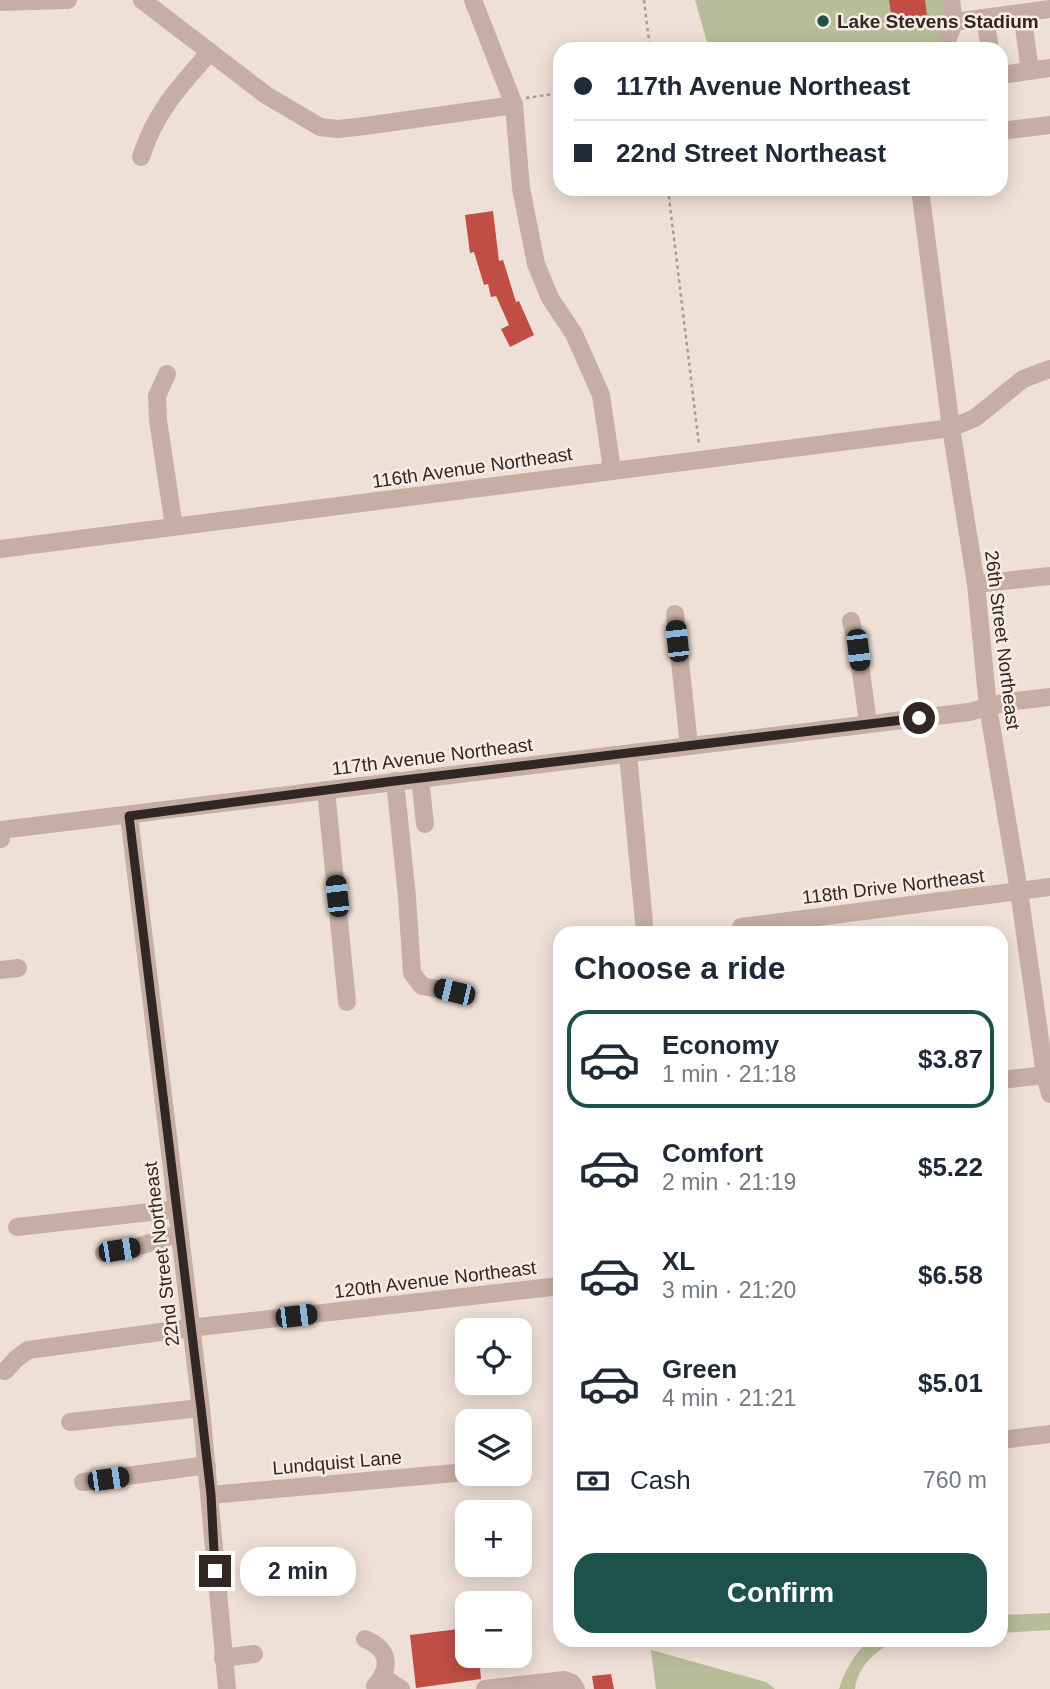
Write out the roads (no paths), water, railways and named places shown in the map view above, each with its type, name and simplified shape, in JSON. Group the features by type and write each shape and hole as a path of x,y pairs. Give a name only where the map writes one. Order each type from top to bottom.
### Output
{"street":[{"path":"0,2 68,0"},
{"path":"142,0 266,95 320,127 338,129 365,126 514,105"},
{"path":"473,0 514,105 521,188 536,264 550,298 574,334 601,396 612,469"},
{"path":"947,42 954,22 951,0"},
{"path":"954,22 1050,9"},
{"path":"1022,13 1030,71"},
{"path":"985,18 989,42"},
{"path":"141,157 149,132 170,97 210,52"},
{"path":"1008,74 1050,68"},
{"path":"1008,130 1050,125"},
{"name":"26th Street Northeast","path":"921,196 951,428 976,584 988,707 1050,1094"},
{"name":"116th Avenue Northeast","path":"0,549 612,469 951,428 975,418 1023,379 1050,369"},
{"path":"167,374 157,396 158,420 174,527"},
{"path":"976,584 1050,576"},
{"path":"675,614 689,746"},
{"path":"851,621 858,650 868,723"},
{"name":"117th Avenue Northeast","path":"1,834 395,781 969,712 1050,697"},
{"path":"628,754 644,926"},
{"path":"420,778 425,824"},
{"path":"395,781 412,973 422,986 454,992"},
{"path":"326,790 347,1002"},
{"name":"22nd Street Northeast","path":"129,816 142,952 177,1209 211,1495 227,1689"},
{"name":"118th Drive Northeast","path":"749,926 1050,887"},
{"path":"1008,1079 1045,1075"},
{"path":"17,1227 177,1209"},
{"path":"104,1253 134,1248 180,1233"},
{"name":"120th Avenue Northeast","path":"5,1371 28,1350 190,1328 553,1287"},
{"path":"70,1422 201,1408"},
{"path":"1008,1439 1050,1434"},
{"path":"83,1482 207,1465"},
{"name":"Lundquist Lane","path":"211,1495 455,1473"},
{"path":"365,1639 383,1650 386,1663 379,1682 401,1689"},
{"path":"223,1658 254,1654"},
{"path":"485,1689 564,1680 572,1683 576,1689"}],"place":[{"name":"Lake Stevens Stadium","path":"823,21"}]}
